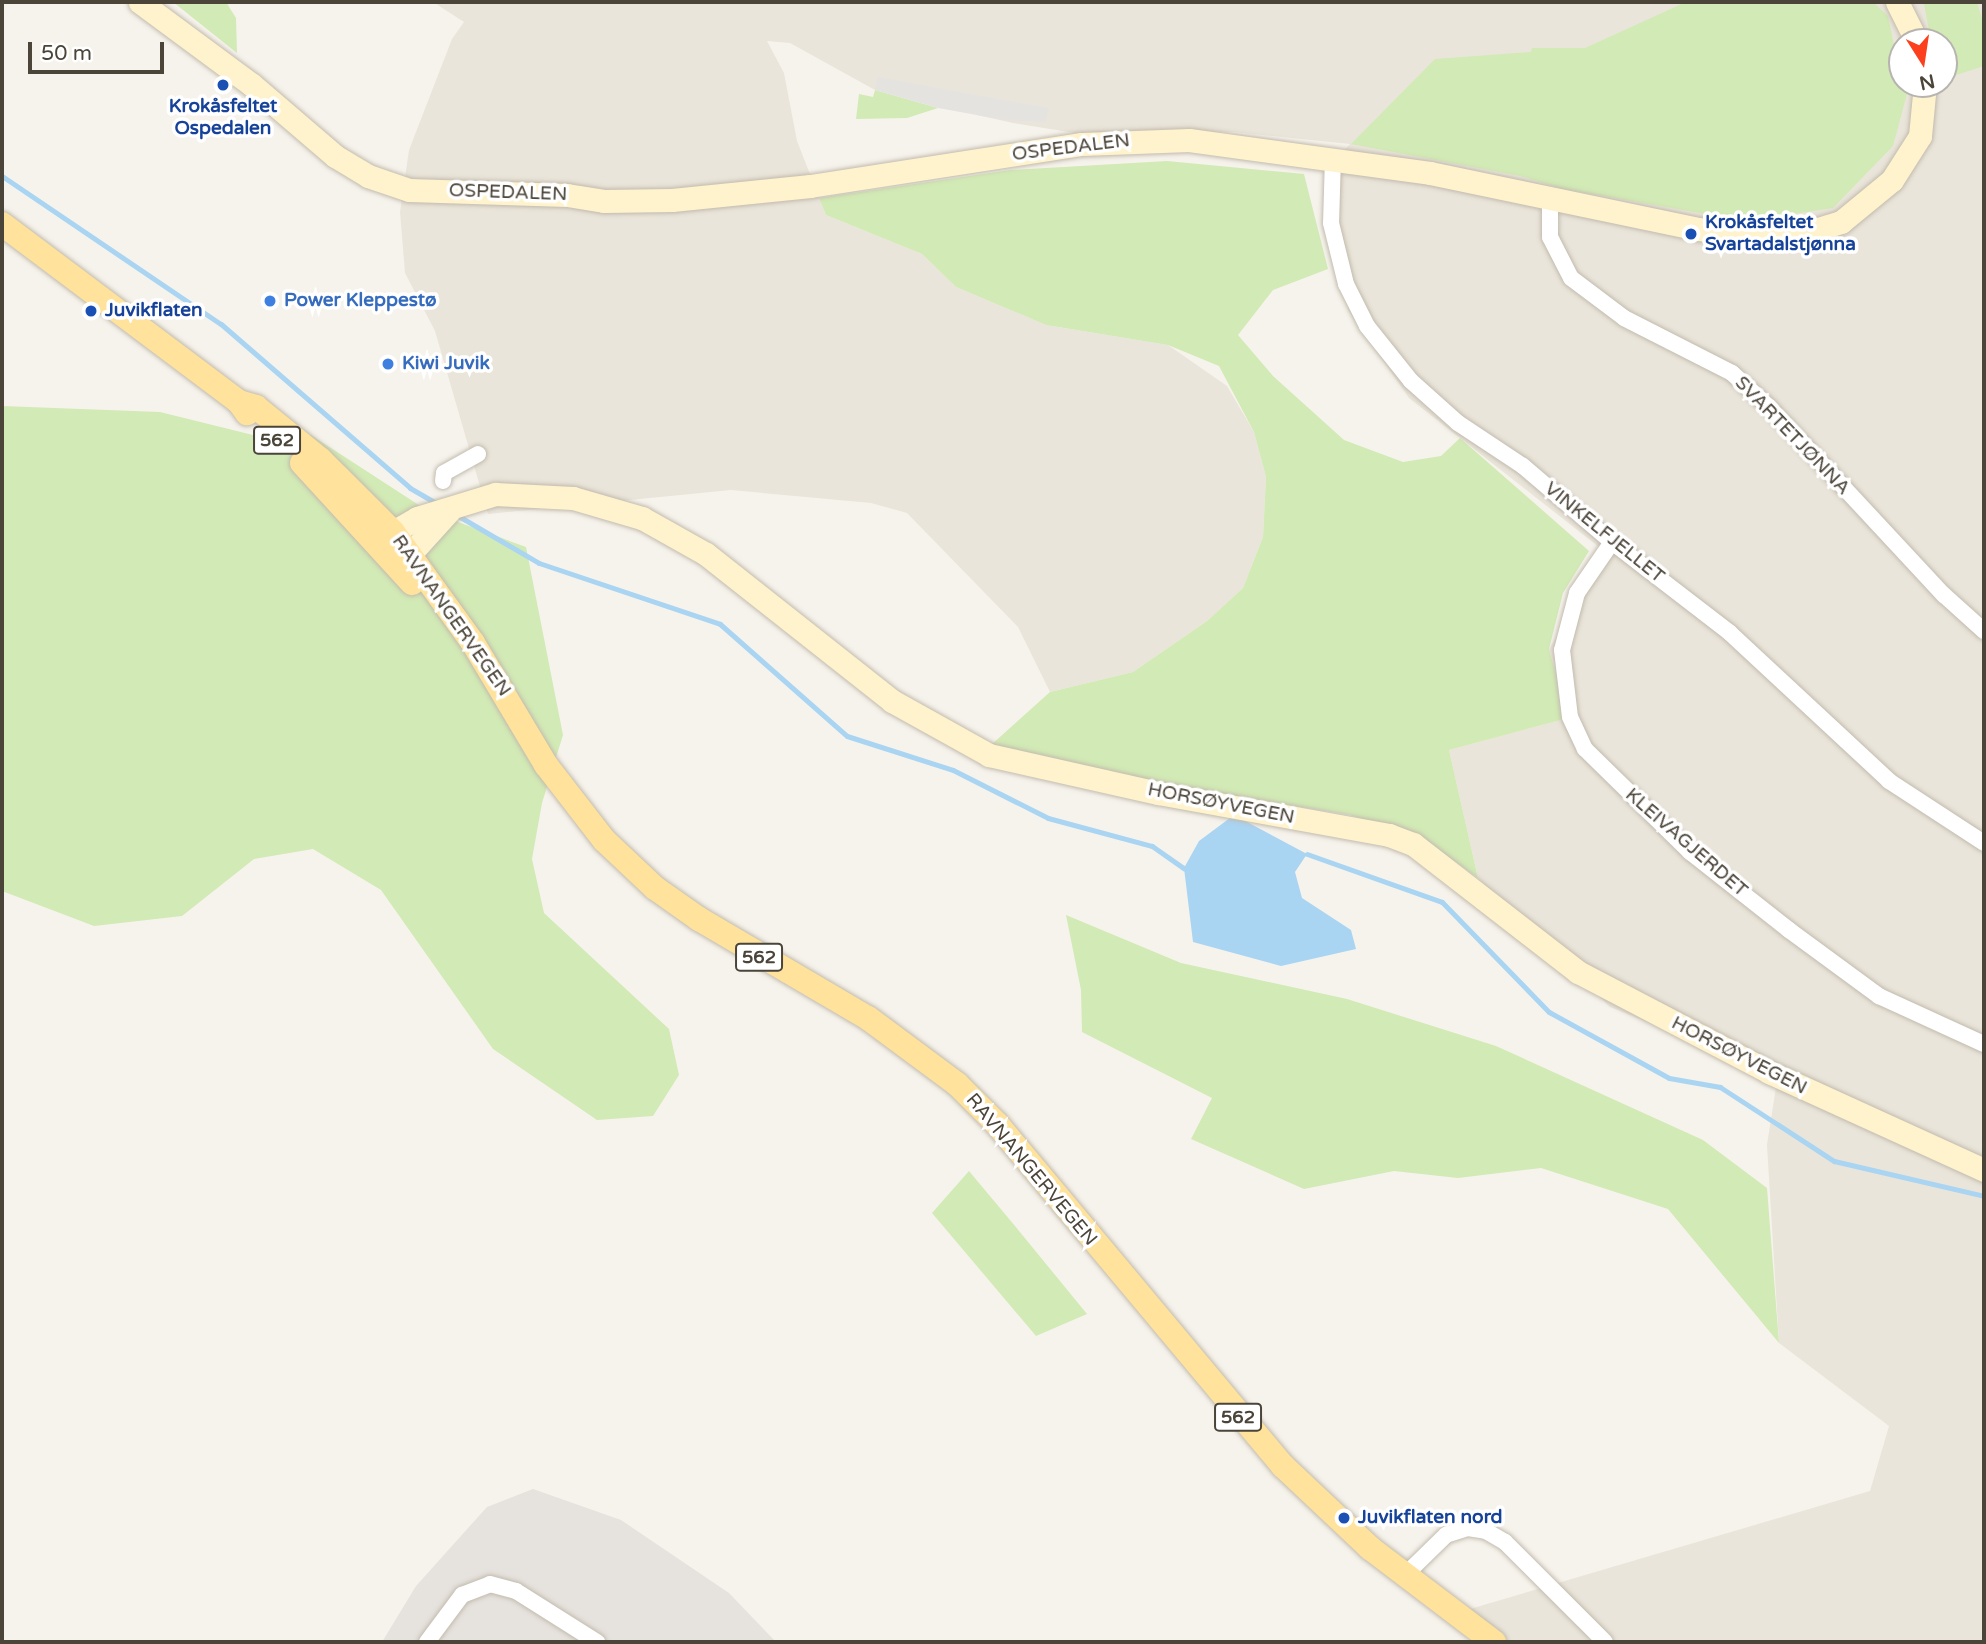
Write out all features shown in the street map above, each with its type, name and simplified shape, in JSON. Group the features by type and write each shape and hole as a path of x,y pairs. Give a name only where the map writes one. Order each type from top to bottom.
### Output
{"main road":[{"name":"RAVNANGERVEGEN","path":"2,224 239,402 396,546 584,816 655,888 743,947 897,1037 957,1084 997,1124 1255,1436 1337,1519 1404,1576 1494,1642"}],"street":[{"name":"OSPEDALEN","path":"140,2 251,84 335,156 368,176 409,190 672,200 810,186 848,176 1082,144 1146,140 1212,142 1333,158 1497,185 1550,200 1737,235 1808,234 1850,217 1898,173 1920,136 1924,98"},
{"path":"1897,2 1910,28"},
{"name":"VINKELFJELLET","path":"1333,158 1330,215 1346,284 1372,333 1411,381 1458,423 1523,466 1612,542 1730,632 1889,781 1984,843"},
{"name":"SVARTETJØNNA","path":"1550,200 1550,237 1571,278 1624,318 1732,373 1769,407 1944,595 1984,631"},
{"path":"443,481 443,473 478,454"},
{"name":"HORSØYVEGEN","path":"396,546 449,511 495,494 553,495 597,503 684,540 892,701 989,755 1158,793 1389,835 1413,844 1578,972 1769,1072 1984,1170"},
{"name":"KLEIVAGJERDET","path":"1612,542 1577,593 1562,650 1570,717 1586,749 1690,852 1788,930 1879,996 1984,1044"},
{"path":"1404,1576 1446,1535 1468,1528 1486,1531 1505,1542 1605,1642"},
{"path":"427,1642 461,1595 491,1584 516,1591 597,1642"}],"shaded area":[{"path":"433,2 1984,2 1984,1642 1489,1642 1453,1614 1870,1491 1889,1426 1779,1343 1767,1145 1778,1074 1610,1007 1478,878 1449,750 1567,718 1549,649 1608,554 1409,398 1348,310 1331,164 1350,144 1234,132 1075,133 1013,123 977,115 962,101 875,90 790,43 767,41 784,73 797,141 826,215 922,254 956,287 1046,325 1168,345 1227,386 1254,432 1266,477 1263,537 1243,588 1207,621 1133,672 1050,692 1018,627 907,513 871,503 731,490 488,514 435,331 405,273 400,212 409,150 452,39 464,22"},
{"path":"878,77 1049,108 1046,122 1004,120 938,108 875,90"},
{"path":"533,1489 621,1520 729,1593 776,1642 382,1642 416,1586 487,1507"}],"green space":[{"path":"173,2 226,2 236,18 237,53"},
{"path":"1686,2 1873,2 1888,16 1890,28 1888,28 1888,98 1906,98 1893,146 1833,208 1746,221 1563,189 1520,176 1351,144 1435,59 1531,52 1532,48 1585,48"},
{"path":"1977,2 1984,26 1984,66 1958,74 1958,28 1929,28 1924,4"},
{"path":"875,90 938,108 907,118 856,119 859,94 873,97"},
{"path":"1167,161 1304,174 1328,269 1273,290 1238,335 1273,376 1344,440 1403,462 1441,456 1460,438 1589,551 1563,593 1549,649 1568,718 1449,750 1478,878 1423,839 1350,815 1151,782 991,745 1050,692 1133,672 1207,621 1243,588 1263,537 1266,477 1254,432 1219,366 1168,345 1046,325 956,287 922,254 826,215 819,198 1010,170"},
{"path":"2,406 160,412 257,436 311,435 428,511 526,547 563,735 542,803 532,859 544,913 669,1029 679,1075 653,1116 597,1120 493,1049 381,890 313,849 254,859 182,916 94,926 2,891"},
{"path":"1066,915 1181,963 1347,999 1496,1046 1703,1140 1767,1188 1779,1343 1668,1209 1541,1168 1458,1178 1394,1171 1304,1189 1191,1139 1212,1098 1082,1032 1081,990"},
{"path":"969,1171 1087,1314 1036,1336 932,1213"}],"water":[{"path":"1234,815 1307,854 1295,872 1302,898 1351,930 1356,949 1281,966 1193,942 1184,868 1199,841"}],"waterway":[{"path":"2,176 221,324 410,488 438,504"},
{"path":"455,514 539,563 720,624 847,736 953,770 1048,818 1152,846 1184,868"},
{"path":"1307,854 1442,902 1549,1012 1669,1078 1720,1087 1834,1161 1984,1196"}],"place":[{"name":"Krokåsfeltet Ospedalen","path":"223,85"},
{"name":"Krokåsfeltet Svartadalstjønna","path":"1691,234"},
{"name":"Power Kleppestø","path":"270,301"},
{"name":"Juvikflaten","path":"91,311"},
{"name":"Kiwi Juvik","path":"388,364"},
{"name":"Juvikflaten nord","path":"1344,1518"}]}
